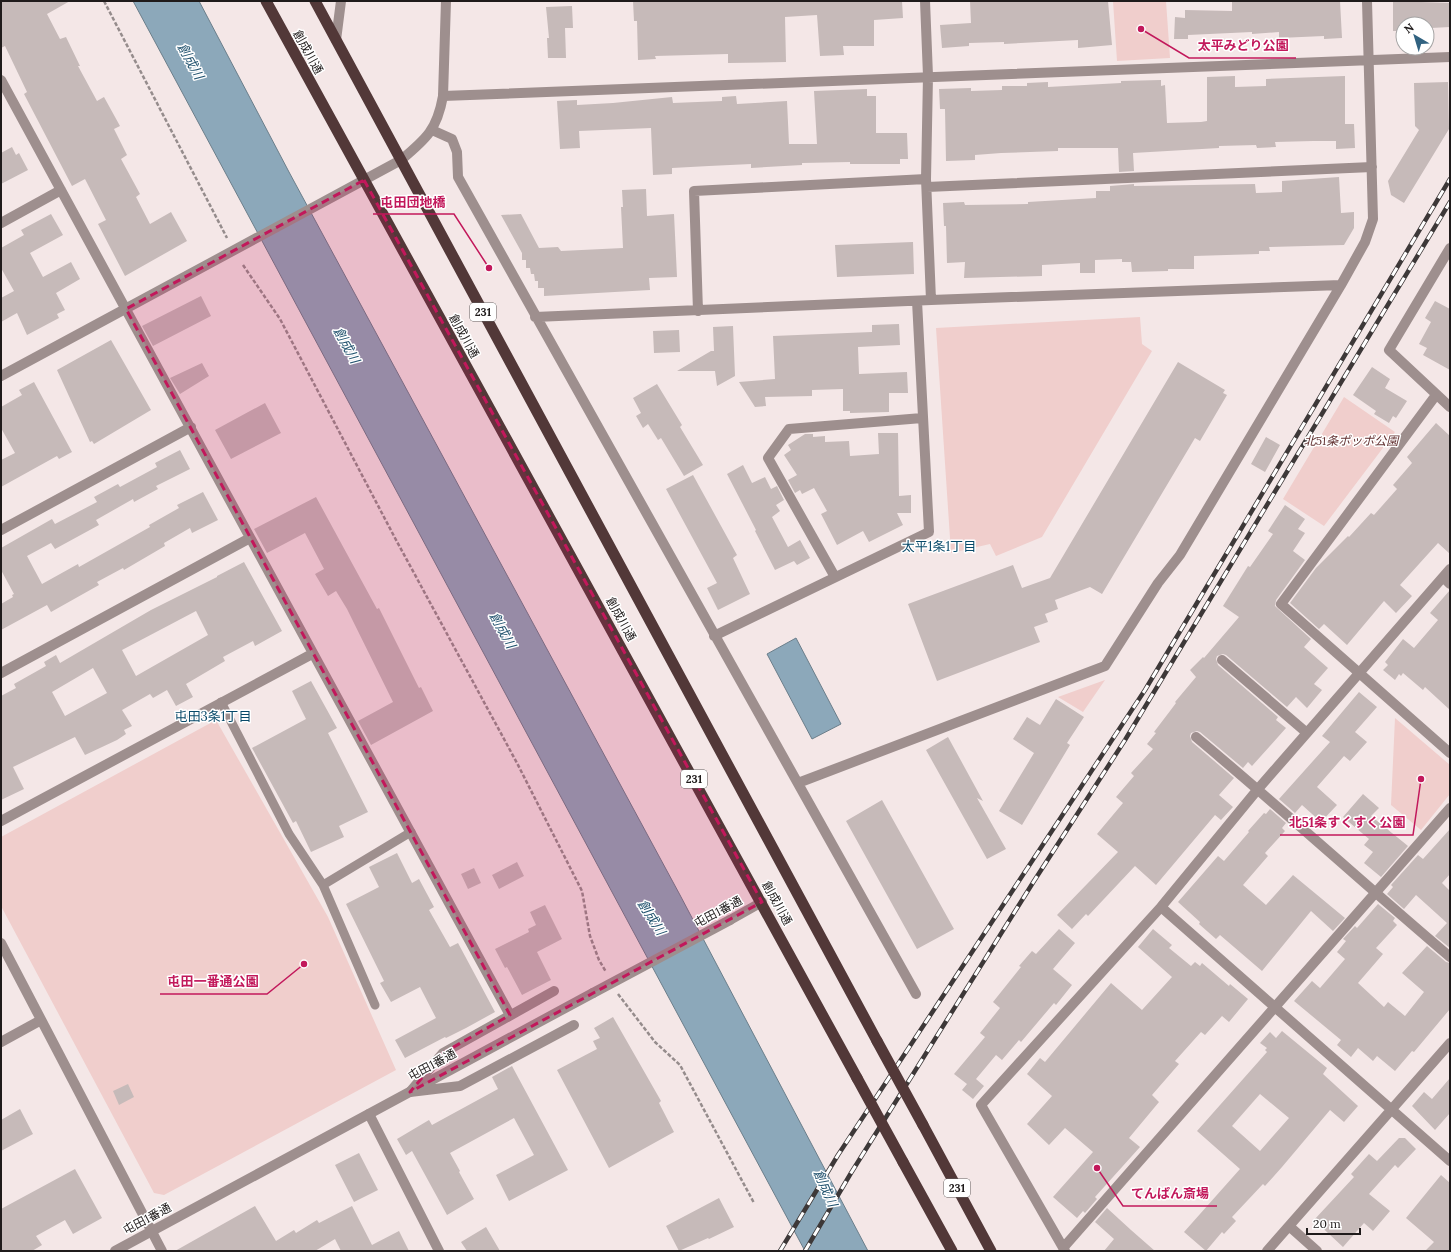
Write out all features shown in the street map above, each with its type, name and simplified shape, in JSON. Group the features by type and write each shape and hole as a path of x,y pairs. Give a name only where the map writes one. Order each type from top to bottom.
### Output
{"highway":[{"name":"創成川通","path":"266,1 762,902 952,1251"},
{"name":"創成川通","path":"315,1 991,1251"}],"street":[{"path":"336,40 342,1"},
{"path":"1,376 237,247 317,206 401,160 425,139 432,130 440,111 443,96 446,1"},
{"path":"925,1 928,76 926,183 931,300"},
{"path":"798,783 1105,666 1158,583 1180,555 1366,242 1373,219 1367,1"},
{"path":"443,96 928,76 1450,57"},
{"path":"1,80 191,427 312,654 411,832 510,1015"},
{"path":"432,130 452,139 457,152 458,177 535,318 916,994"},
{"path":"698,311 694,191 1372,167"},
{"path":"1,223 61,190"},
{"path":"1450,248 1389,350 1450,408"},
{"path":"535,318 931,300 1341,285"},
{"path":"714,636 929,532 917,301"},
{"path":"1436,395 1280,604 1360,672 1450,753"},
{"path":"835,577 768,458 789,429 922,418"},
{"path":"1,530 191,427"},
{"path":"1,673 250,538"},
{"path":"1450,569 1446,581 1360,672 1258,789 1161,907 981,1105 1064,1249 1450,808"},
{"path":"1,821 312,654"},
{"path":"1222,660 1307,733"},
{"path":"1196,737 1258,789 1375,894 1450,956"},
{"name":"屯田1番通","path":"115,1251 762,902"},
{"path":"1161,907 1450,1161"},
{"path":"1,944 162,1251"},
{"path":"410,1092 443,1053 554,991"},
{"path":"1,1042 41,1020"},
{"path":"410,1092 460,1086 574,1025"},
{"path":"1267,1251 1450,1043"},
{"path":"369,1114 439,1251"},
{"path":"1289,1226 1318,1251"}],"lane":[{"path":"221,702 289,834 323,885 375,1005"},
{"path":"323,885 411,832"}],"path":[{"path":"104,1 227,238"},
{"path":"243,265 280,319 438,620 517,763 582,891 590,936 599,960 610,979"},
{"path":"617,991 624,1003 655,1042 680,1065 754,1203"}],"highlighted area":[{"path":"364,180 762,902 410,1092 443,1053 510,1015 126,309"}],"green space":[{"path":"1113,1 1166,1 1170,58 1117,61"},
{"path":"1140,317 1142,344 1152,351 1042,537 996,556 990,544 951,553 936,328"},
{"name":"北51条ポッポ公園","path":"1344,397 1395,432 1324,526 1283,499"},
{"path":"1105,680 1083,712 1058,697"},
{"path":"1395,718 1450,765 1450,794 1421,830 1391,805"},
{"path":"216,720 328,917 396,1070 164,1195 154,1193 1,906 1,837"}],"water":[{"name":"創成川","path":"133,1 199,1 289,172 680,895 868,1251 805,1251"},
{"path":"796,638 841,724 812,739 767,654"}],"building":[{"path":"1,1 70,1 47,14 60,39 66,37 80,66 78,66 97,101 104,97 120,126 114,129 127,155 121,159 140,194 136,197 150,224 171,212 187,241 125,276 98,224 106,220 85,179 72,186 24,94 27,92 5,46 1,48"},
{"path":"633,1 902,1 903,18 874,20 874,46 843,46 844,55 820,56 817,15 785,17 786,62 728,63 728,54 655,56 656,59 638,60 637,21 634,21"},
{"path":"970,1 1108,1 1112,45 1078,48 1078,40 1004,44 1004,42 969,43 969,46 942,48 940,25 971,23"},
{"path":"1232,1 1340,1 1342,38 1324,39 1324,36 1279,38 1279,32 1252,34 1252,32 1188,35 1188,39 1174,39 1175,17 1185,18 1185,10 1232,11"},
{"path":"1393,1 1450,3 1450,27 1435,28 1435,16 1395,16 1395,31 1393,31"},
{"path":"572,6 573,28 565,28 566,58 548,58 547,38 549,38 546,7"},
{"path":"1235,76 1235,87 1266,86 1266,79 1345,76 1345,124 1354,124 1355,148 1336,149 1336,141 1313,141 1275,142 1276,147 1257,148 1256,145 1219,146 1219,148 1133,153 1134,171 1119,172 1118,148 1058,148 1058,151 975,155 975,160 946,161 945,109 940,109 939,89 971,88 971,91 1002,90 1002,86 1027,86 1027,83 1048,82 1048,87 1121,83 1121,81 1161,80 1161,86 1165,85 1167,123 1201,122 1207,121 1207,77"},
{"path":"1448,82 1449,129 1404,203 1391,195 1388,181 1419,130 1415,126 1414,83"},
{"path":"867,89 867,96 876,96 876,133 907,133 908,159 900,159 900,164 850,164 850,162 802,163 802,165 751,168 751,164 672,168 672,174 653,175 651,128 579,131 580,148 560,149 557,101 577,100 577,105 672,97 673,103 722,101 722,97 736,96 737,104 787,101 789,144 817,144 814,91"},
{"path":"12,147 16,155 19,153 28,170 1,184 1,153"},
{"path":"1339,177 1341,213 1354,212 1354,228 1344,245 1269,247 1270,251 1259,251 1259,254 1194,256 1194,269 1168,269 1168,271 1132,272 1131,262 1122,262 1122,259 1095,260 1095,273 1080,273 1080,263 1042,265 1042,276 964,278 965,262 947,263 946,226 944,226 943,203 964,202 965,205 1028,204 1028,202 1096,198 1096,191 1110,191 1110,186 1134,184 1134,186 1255,184 1256,193 1282,192 1282,181"},
{"path":"646,189 647,216 674,214 677,277 649,278 650,290 544,296 544,288 538,288 538,281 535,281 534,274 531,274 530,268 526,268 526,260 522,260 522,253 501,215 521,214 539,248 558,247 561,251 623,248 621,207 623,207 622,190"},
{"path":"51,214 63,235 30,253 43,277 71,262 80,279 56,293 65,310 57,314 59,318 27,335 17,313 1,322 1,298 14,291 1,268 1,248 24,235 21,230"},
{"path":"913,242 914,274 837,277 835,245"},
{"path":"201,296 211,316 153,346 142,326"},
{"path":"1435,301 1450,309 1450,370 1423,355 1427,348 1419,344 1431,322 1425,318"},
{"path":"899,324 900,345 858,347 859,374 907,372 908,393 889,393 889,412 850,413 850,411 843,411 843,389 812,390 812,396 765,397 766,406 755,407 739,382 775,379 773,336 872,332 872,325"},
{"path":"733,326 735,376 717,386 715,371 677,371 711,351 714,351 713,327"},
{"path":"679,330 680,352 654,353 653,331"},
{"path":"111,340 151,410 94,444 92,441 90,442 57,370"},
{"path":"1178,362 1225,390 1223,393 1227,395 1200,441 1195,438 1102,594 1090,587 1055,600 1058,609 1045,614 1048,622 1034,627 1040,642 937,681 908,604 1013,565 1022,588 1050,578"},
{"path":"202,363 209,376 180,394 170,378"},
{"path":"1372,367 1390,379 1385,388 1407,401 1396,418 1393,416 1389,423 1374,414 1376,411 1353,395"},
{"path":"34,382 72,452 59,459 57,456 1,487 1,460 15,453 1,428 1,407 22,395 19,390"},
{"path":"657,384 682,425 680,427 703,465 684,476 661,438 658,440 648,424 643,428 636,416 641,413 633,398"},
{"path":"265,403 281,433 231,459 215,430"},
{"path":"1436,423 1450,436 1450,554 1438,543 1400,585 1412,596 1396,613 1384,601 1347,645 1324,624 1319,629 1290,603 1316,568 1348,536 1349,537 1371,513 1374,515 1397,489 1393,485 1412,463 1407,457"},
{"path":"878,433 898,433 899,496 911,495 911,513 897,513 903,525 869,542 863,531 837,545 821,514 827,511 814,488 802,494 800,490 795,493 788,480 797,475 784,455 791,450 788,445 805,434 813,434 813,437 825,436 825,442 849,441 850,456 879,454"},
{"path":"1266,437 1280,445 1265,472 1251,464"},
{"path":"180,450 190,469 156,486 158,489 134,502 133,499 96,520 99,525 55,549 51,543 27,556 42,584 78,564 79,567 150,527 149,525 179,508 177,505 203,492 218,520 192,533 190,528 164,543 165,546 124,570 123,568 97,582 99,585 51,612 47,605 1,630 1,604 13,597 12,595 14,594 1,570 1,548 52,519 55,524 97,502 94,497 118,484 120,487 157,467 155,463"},
{"path":"743,465 752,483 765,477 771,489 777,486 784,500 776,505 780,511 772,517 788,547 800,540 810,558 797,565 794,561 775,570 727,474"},
{"path":"693,475 737,555 733,558 750,594 718,610 707,588 717,583 666,489"},
{"path":"316,497 377,609 379,608 419,688 421,687 433,711 371,745 358,721 393,702 347,609 336,591 328,596 315,574 324,569 305,533 267,553 254,529"},
{"path":"1285,505 1305,519 1298,529 1305,533 1293,551 1305,560 1276,600 1275,606 1311,639 1304,647 1328,668 1314,684 1322,690 1307,708 1296,697 1287,707 1226,655 1223,654 1217,656 1216,659 1218,665 1278,717 1276,720 1286,728 1252,766 1248,762 1243,768 1200,732 1197,731 1191,733 1190,736 1192,742 1234,778 1219,795 1233,807 1221,820 1215,815 1156,885 1135,866 1088,916 1086,914 1072,929 1057,915 1118,852 1097,834 1123,803 1116,797 1134,776 1131,773 1153,749 1147,744 1156,733 1154,732 1176,703 1175,702 1196,677 1190,670 1203,657 1204,658 1239,617 1223,606 1248,566 1250,567 1273,534 1268,531"},
{"path":"244,562 282,631 255,646 253,641 223,657 225,661 186,684 193,697 176,706 167,690 153,698 150,694 122,710 132,726 124,730 126,734 117,740 85,755 75,737 13,767 24,789 1,800 1,696 16,688 14,684 46,666 44,662 56,655 60,663 151,610","holes":["196,611 208,635 136,676 122,650","93,668 107,693 65,716 52,692"]},
{"path":"1450,590 1450,710 1425,687 1423,690 1403,673 1401,676 1399,674 1395,680 1383,670 1388,665 1385,662 1403,639 1414,648 1438,620 1430,613"},
{"path":"311,681 337,728 328,733 368,812 339,826 344,837 311,852 296,821 293,823 252,748 306,719 292,691"},
{"path":"1359,692 1377,707 1355,732 1367,742 1350,761 1344,756 1317,787 1337,805 1321,822 1302,805 1295,813 1279,799 1330,742 1322,736"},
{"path":"1056,699 1084,717 1067,743 1070,745 1022,825 999,811 1034,753 1013,739 1027,717 1040,725"},
{"path":"948,737 983,801 977,798 1006,849 987,859 926,750"},
{"path":"1363,794 1379,808 1371,816 1408,846 1381,877 1364,863 1373,852 1364,845 1369,839 1343,817"},
{"path":"882,800 954,929 917,949 846,821"},
{"path":"1270,809 1286,823 1282,828 1285,831 1265,853 1268,856 1243,885 1266,905 1293,875 1345,918 1333,931 1311,911 1262,971 1220,935 1216,939 1178,902 1218,856 1224,861 1249,832 1248,831 1264,813 1266,814"},
{"path":"1450,829 1450,874 1442,883 1450,891 1450,948 1435,936 1447,923 1416,895 1404,909 1387,894 1393,887 1391,885 1418,855 1423,859"},
{"path":"397,853 412,883 419,879 434,907 429,910 450,947 458,943 495,1012 405,1058 395,1040 436,1018 420,987 391,1002 380,983 384,981 346,904 379,887 369,867"},
{"path":"517,862 524,876 499,889 492,875"},
{"path":"474,868 481,883 468,889 461,874"},
{"path":"1378,904 1395,918 1393,921 1397,925 1376,948 1383,954 1358,983 1384,1007 1388,1002 1405,1016 1424,992 1402,973 1427,946 1446,962 1450,963 1450,1009 1414,1052 1412,1051 1395,1071 1377,1056 1373,1061 1358,1048 1351,1057 1337,1045 1341,1040 1294,1001 1312,981 1320,988 1345,959 1337,952 1346,941 1343,939 1355,926 1357,928"},
{"path":"545,905 562,939 537,952 551,980 522,995 507,967 505,968 495,949 529,932 528,929 536,925 530,912"},
{"path":"1059,929 1075,943 1053,969 1072,985 1056,1005 1054,1003 1021,1042 1019,1040 1002,1060 996,1055 976,1079 984,1086 973,1099 962,1090 967,1084 954,1074 985,1037 980,1033 1000,1008 993,1002 1021,967 1019,966 1032,951 1036,954"},
{"path":"1153,929 1172,945 1169,948 1191,966 1195,962 1200,966 1202,963 1229,986 1230,984 1248,999 1229,1022 1222,1016 1205,1035 1201,1032 1175,1061 1179,1064 1152,1095 1159,1102 1129,1138 1140,1147 1095,1197 1097,1199 1085,1213 1083,1211 1077,1218 1053,1197 1093,1152 1065,1128 1049,1145 1027,1124 1052,1096 1027,1074 1040,1058 1045,1062 1111,983 1142,1010 1172,977 1138,947"},
{"path":"613,1017 661,1101 659,1103 674,1132 609,1168 557,1070 597,1049 593,1041 600,1038 594,1028"},
{"path":"1282,1031 1327,1068 1323,1074 1358,1106 1344,1122 1330,1110 1265,1186 1263,1184 1232,1217 1236,1221 1224,1234 1222,1232 1206,1251 1184,1232 1240,1169 1197,1131 1267,1052 1265,1050 1267,1048 1260,1043 1270,1032 1276,1038","holes":["1260,1094 1289,1118 1260,1151 1232,1126"]},
{"path":"512,1066 568,1170 509,1201 496,1175 534,1155 514,1118 450,1153 474,1199 447,1215 412,1151 406,1155 397,1139 429,1120 432,1125 498,1089 492,1077"},
{"path":"1450,1078 1450,1113 1435,1130 1412,1106 1424,1092 1432,1099"},
{"path":"128,1084 134,1097 119,1105 113,1091"},
{"path":"20,1109 33,1134 1,1151 1,1120"},
{"path":"1399,1138 1405,1138 1416,1149 1398,1168 1395,1165 1369,1194 1390,1211 1373,1231 1364,1223 1343,1247 1314,1220 1354,1177 1351,1174 1369,1154 1377,1161"},
{"path":"359,1153 378,1190 354,1202 335,1165"},
{"path":"75,1169 102,1218 73,1234 65,1220 36,1236 42,1245 32,1251 1,1251 1,1209"},
{"path":"1441,1175 1450,1183 1450,1251 1425,1251 1434,1242 1406,1218"},
{"path":"719,1198 734,1227 679,1251 666,1226"},
{"path":"255,1206 276,1241 294,1230 296,1233 317,1220 319,1223 352,1206 372,1245 399,1231 409,1251 341,1251 335,1239 315,1251 175,1251"},
{"path":"1107,1208 1155,1251 1104,1251 1114,1239 1095,1222"},
{"path":"486,1227 500,1251 467,1251 461,1242"}],"railway":[{"path":"780,1251 838,1155 1145,690 1450,179"},
{"path":"805,1251 851,1173 1034,881 1125,740 1450,202"}],"place":[{"name":"太平みどり公園","path":"1141,29"},
{"name":"屯田団地橋","path":"489,268"},
{"name":"北51条すくすく公園","path":"1421,779"},
{"name":"屯田一番通公園","path":"304,964"},
{"name":"てんぱん斎場","path":"1097,1168"}],"district":[{"name":"太平1条1丁目","path":"939,546"},
{"name":"屯田3条1丁目","path":"213,716"}]}
